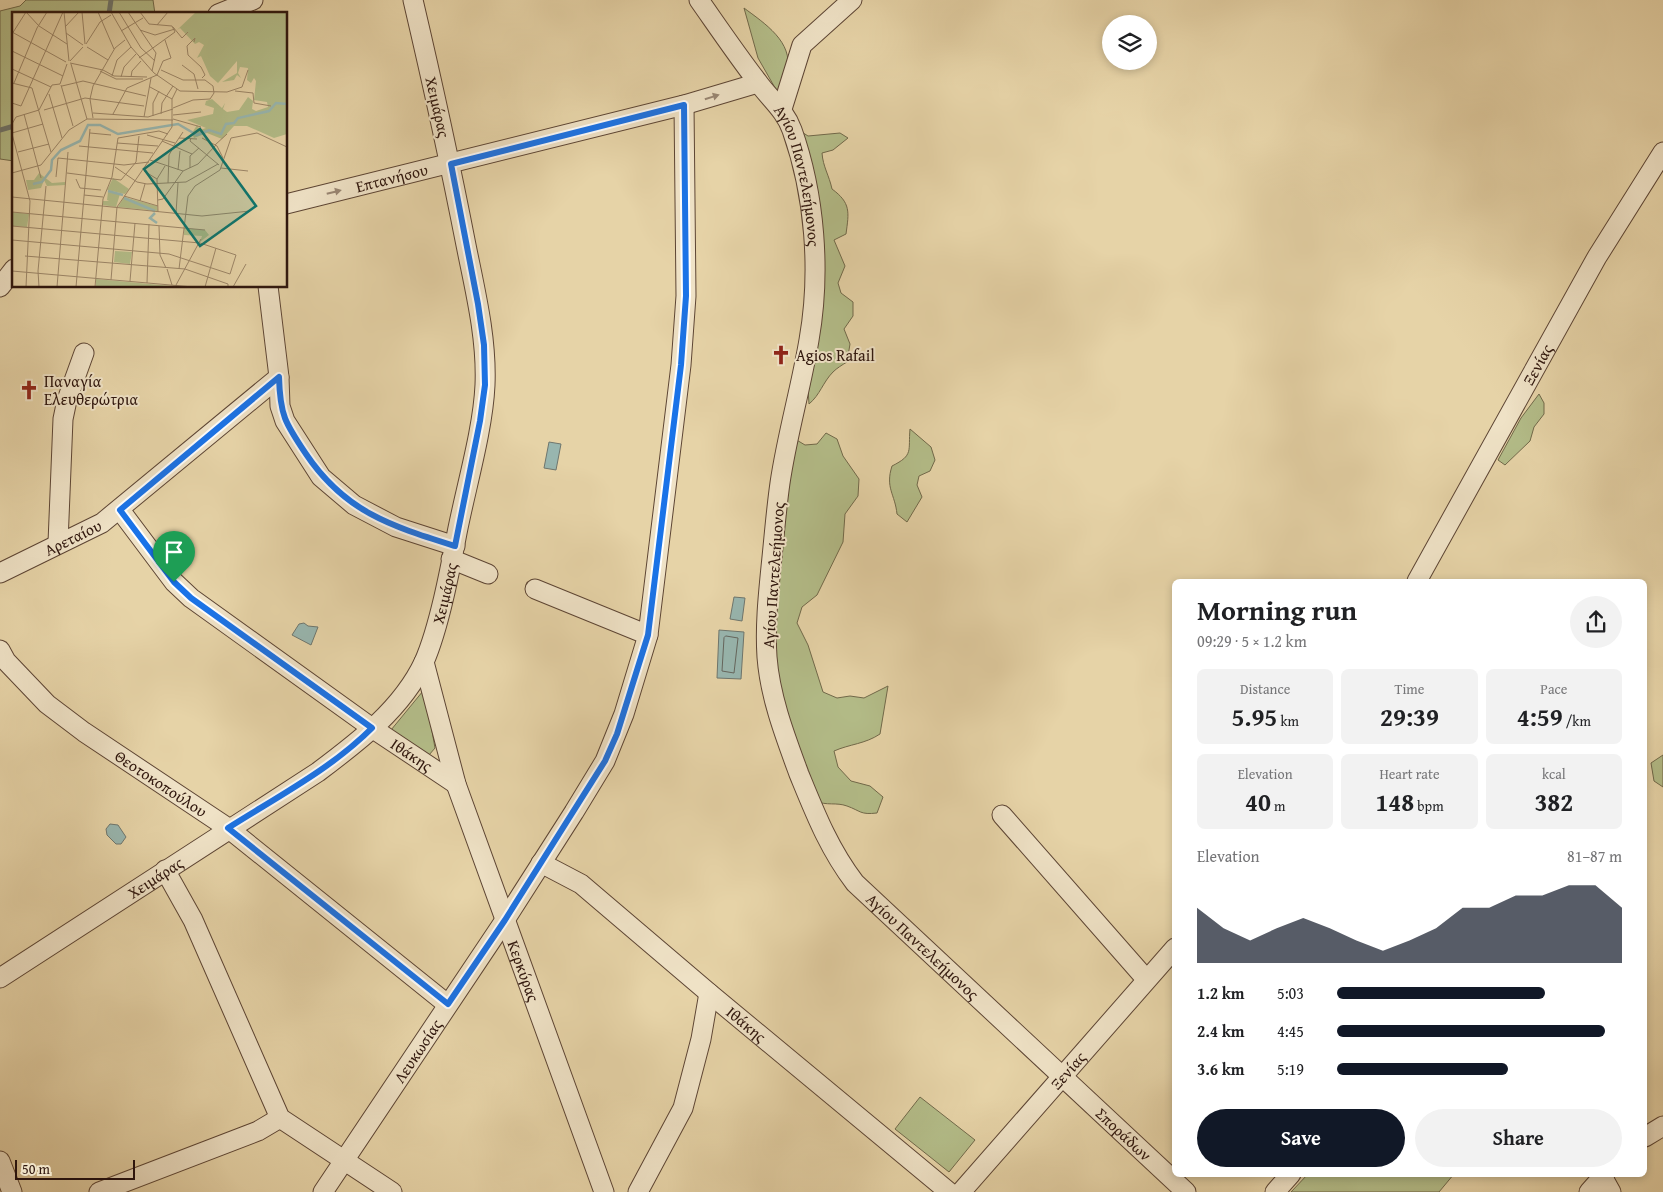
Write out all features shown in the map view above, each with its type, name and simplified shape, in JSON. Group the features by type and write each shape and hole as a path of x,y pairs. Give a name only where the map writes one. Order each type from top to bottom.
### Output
{"street":[{"path":"223,12 253,0"},
{"name":"Χειμάρας","path":"0,978 228,828 318,772 355,744 392,708 424,662 435,628 453,553 480,421 485,385 484,345 478,304 451,164 413,0"},
{"name":"Αγίου Παντελεήμονος","path":"699,0 758,83 782,109 792,129 805,180 814,253 810,339 780,482 766,620 767,656 774,700 791,753 819,823 843,868 904,930 1062,1077"},
{"path":"782,109 802,45 852,0"},
{"name":"Επτανήσου","path":"288,204 684,105 758,83"},
{"name":"Λευκωσίας","path":"323,1192 505,920 605,761 617,734 648,635 681,365 686,296 684,105"},
{"name":"Ξενίας","path":"1418,579 1597,257 1663,152"},
{"path":"0,287 12,272"},
{"path":"268,288 279,377 280,406 285,421 322,477 335,491 354,505 453,553 488,574"},
{"path":"58,543 63,419 67,400 84,354"},
{"name":"Αρεταίου","path":"0,574 58,543 102,523 279,377"},
{"name":"Ιθάκης","path":"120,510 174,582 191,598 372,728 456,784"},
{"path":"535,589 648,635"},
{"name":"Θεοτοκοπούλου","path":"0,650 6,661 47,704 84,732 228,828 448,1004"},
{"name":"Κερκύρας","path":"424,662 456,784 604,1192"},
{"path":"1002,815 1146,979"},
{"name":"Ιθάκης","path":"541,863 581,884 949,1192"},
{"path":"165,870 194,920 280,1118 392,1192"},
{"name":"Ξενίας","path":"961,1192 1172,951"},
{"path":"638,1192 683,1108 701,1039 709,993"},
{"name":"Σποράδων","path":"1062,1077 1186,1192"},
{"path":"99,1192 258,1131 280,1118"},
{"path":"1647,1136 1663,1126"},
{"path":"0,1161 12,1192"},
{"path":"1275,1192 1288,1177"},
{"path":"1589,1192 1605,1179"}],"green space":[{"path":"26,0 153,0 155,12 12,12 12,161 0,159 0,11 20,6"},
{"path":"744,8 776,34 786,51 787,71 778,93 758,58"},
{"path":"797,129 808,136 840,133 848,138 833,150 822,153 832,189 843,199 848,214 846,234 834,240 845,266 838,283 841,293 853,302 853,316 844,329 850,344 847,362 833,372 809,404 808,389 816,355 822,304"},
{"path":"1539,394 1544,403 1544,414 1534,427 1530,441 1505,465 1498,460 1521,418"},
{"path":"910,429 931,447 935,460 930,471 919,476 917,485 922,497 907,522 897,514 890,486 890,474 892,466 907,455"},
{"path":"826,433 837,439 843,456 859,479 858,496 845,514 843,542 817,595 802,607 797,623 808,645 823,692 837,698 850,696 864,698 888,686 880,734 869,740 834,751 838,767 851,781 870,786 883,797 877,813 864,813 843,805 815,801 776,684 773,630 780,546 795,439 805,445 817,444"},
{"path":"423,691 425,691 435,748 429,755 391,730"},
{"path":"1663,755 1663,787 1654,781 1651,763"},
{"path":"920,1097 975,1140 949,1172 895,1129"},
{"path":"1305,1177 1452,1177 1439,1192 1291,1192"}],"water":[{"path":"549,442 561,444 556,470 544,468"},
{"path":"734,597 745,598 742,621 730,619"},
{"path":"304,623 308,626 318,627 311,645 292,635 299,624"},
{"path":"719,630 744,632 741,679 717,678"},
{"path":"110,824 118,825 126,837 121,844 116,844 107,835 106,829"}],"waterway":[{"path":"109,12 111,0"},
{"path":"0,130 12,127"}],"place":[{"name":"Agios Rafail","path":"781,355"},
{"name":"Παναγία Ελευθερώτρια","path":"29,390"}],"route":[{"path":"684,105 686,296 681,365 648,635 617,734 605,761 505,920 448,1004 228,828 318,772 355,744 372,728 191,598 174,582 120,510 279,377 280,406 285,421 322,477 335,491 354,505 396,527 455,546 480,421 485,385 484,345 478,304 451,164 684,105"}]}
